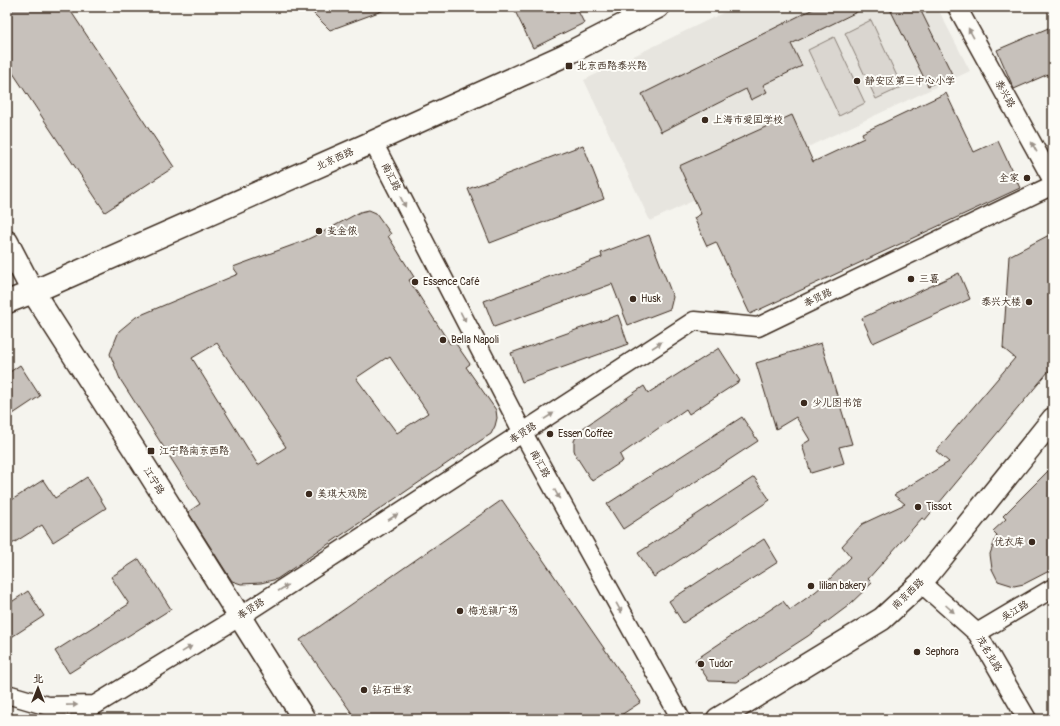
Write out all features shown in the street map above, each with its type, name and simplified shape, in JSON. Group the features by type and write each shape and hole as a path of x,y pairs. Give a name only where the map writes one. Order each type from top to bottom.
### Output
{"main road":[{"name":"北京西路","path":"7,302 33,292 373,142 563,56 658,7"},
{"name":"江宁路","path":"7,242 33,292 304,719"},
{"name":"南京西路","path":"718,719 882,619 921,583 1053,419"}],"street":[{"name":"泰兴路","path":"957,7 1053,181"},
{"name":"南汇路","path":"373,142 523,433 681,719"},
{"name":"奉贤路","path":"7,694 48,706 95,705 239,617 694,321 758,327 1053,185"},
{"name":"茂名北路","path":"921,583 977,633 1027,719"},
{"name":"吴江路","path":"977,633 1053,588"}],"shaded area":[{"path":"735,7 937,7 970,71 650,221 584,80"},
{"path":"871,20 902,87 876,99 845,33"},
{"path":"834,37 865,103 839,116 808,50"}],"building":[{"path":"7,7 68,7 174,167 105,212 7,64"},
{"path":"307,7 387,7 387,9 330,30"},
{"path":"513,7 576,7 584,23 533,48"},
{"path":"817,7 867,7 791,44 802,66 763,85 767,92 751,100 746,89 661,132 642,94"},
{"path":"889,7 919,7 952,74 928,86"},
{"path":"1053,26 1053,72 1014,89 997,50"},
{"path":"946,93 974,152 998,141 1020,188 750,314 716,242 707,246 694,218 701,214 679,166 792,115 813,162 864,138 862,133"},
{"path":"583,145 604,199 490,243 468,189"},
{"path":"369,210 376,213 391,234 388,236 414,277 409,280 450,344 454,341 470,364 466,367 496,410 497,418 495,426 491,434 277,579 261,583 241,584 232,581 188,512 200,504 120,379 110,354 119,331 136,317 238,274 233,267 304,241 360,212","holes":["217,343 286,447 258,465 192,358","390,357 428,413 397,433 356,378 386,358 387,359"]},
{"path":"1053,233 1053,366 925,520 922,518 868,579 872,583 848,606 808,636 737,682 709,681 695,660 783,601 790,610 815,592 851,557 842,546 862,524 905,504 894,495 949,462 936,451 1015,358 1003,348 1009,256"},
{"path":"649,235 673,297 670,309 628,325 612,284 494,327 484,301 602,257 601,253"},
{"path":"959,273 970,299 873,343 862,318"},
{"path":"618,315 628,344 522,382 511,353"},
{"name":"少儿图书馆","path":"821,343 852,444 839,447 844,463 811,473 802,445 810,440 796,417 776,429 756,363"},
{"path":"719,348 740,381 689,414 686,409 620,455 623,461 592,481 576,456 574,450 574,441 578,433 644,386 648,393"},
{"path":"20,365 40,396 7,418 7,374"},
{"path":"742,417 758,441 623,529 607,504"},
{"path":"1053,466 1053,569 1024,584 1014,586 998,581 992,569 990,554 997,535 993,531 1006,519 1003,516"},
{"path":"87,477 106,508 53,542 42,525 7,547 7,503 43,480 55,498"},
{"path":"754,477 770,500 654,577 638,553"},
{"name":"梅龙镇广场","path":"502,500 641,702 615,719 356,719 300,640"},
{"path":"764,539 778,562 683,623 669,601"},
{"path":"139,559 171,609 69,673 55,651 129,604 111,577"},
{"path":"28,591 44,616 7,640 7,605"}],"place":[{"name":"北京西路泰兴路","path":"569,66"},
{"name":"静安区第三中心小学","path":"857,81"},
{"name":"上海市爱国学校","path":"705,120"},
{"name":"全家","path":"1027,178"},
{"name":"麦金侬","path":"319,231"},
{"name":"三喜","path":"911,279"},
{"name":"Essence Café","path":"415,282"},
{"name":"Husk","path":"633,299"},
{"name":"泰兴大楼","path":"1029,302"},
{"name":"Bella Napoli","path":"443,340"},
{"name":"少儿图书馆","path":"804,403"},
{"name":"Essen Coffee","path":"550,434"},
{"name":"江宁路南京西路","path":"151,451"},
{"name":"美琪大戏院","path":"309,494"},
{"name":"Tissot","path":"918,507"},
{"name":"优衣库","path":"1032,542"},
{"name":"lilian bakery","path":"811,586"},
{"name":"梅龙镇广场","path":"460,611"},
{"name":"Sephora","path":"917,652"},
{"name":"Tudor","path":"701,664"},
{"name":"钻石世家","path":"364,690"}]}
